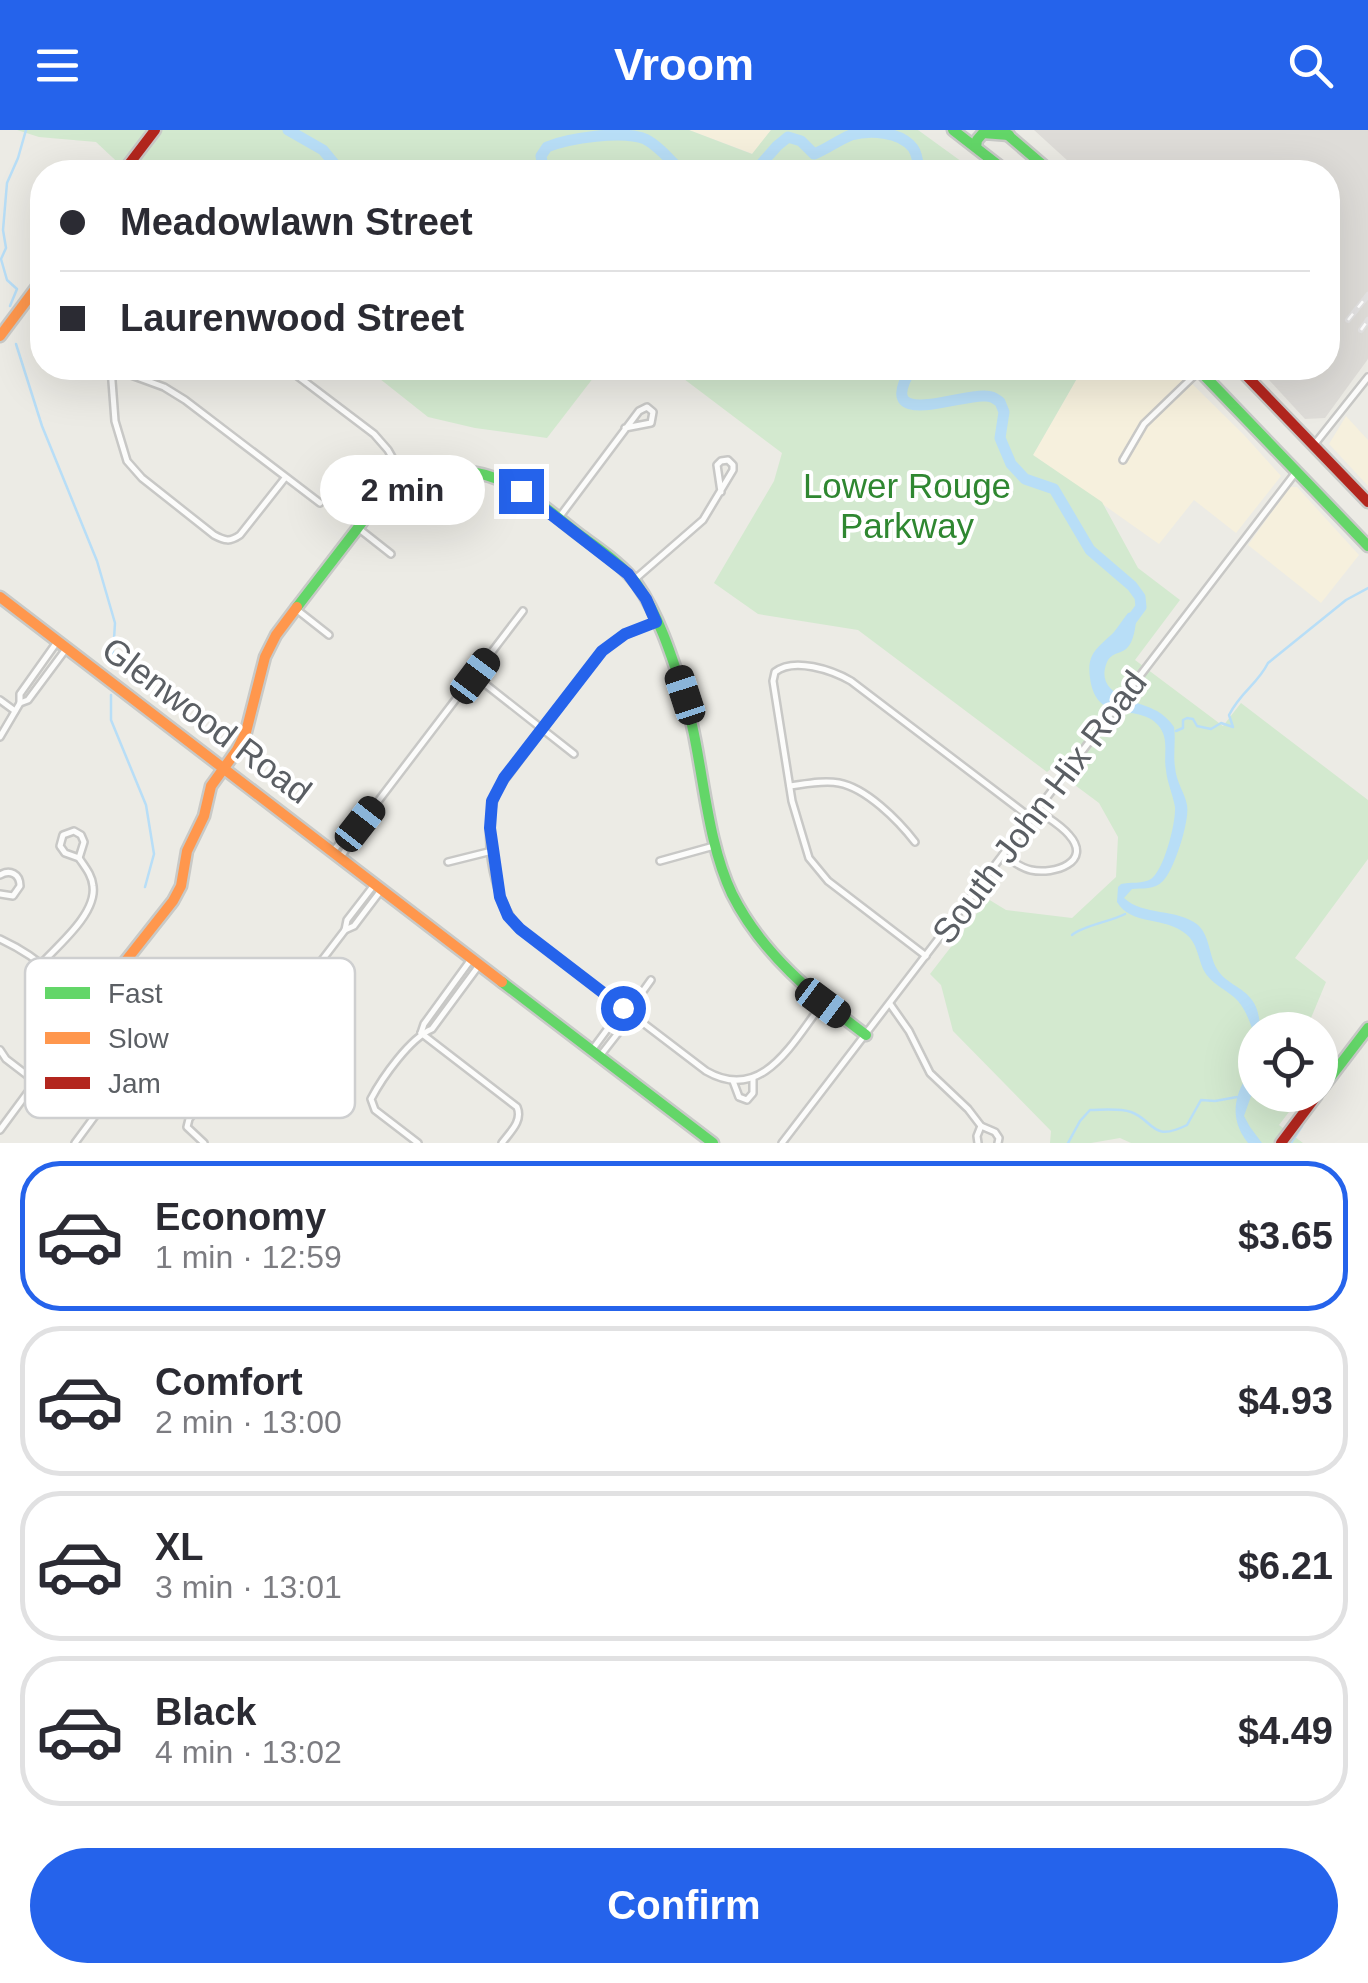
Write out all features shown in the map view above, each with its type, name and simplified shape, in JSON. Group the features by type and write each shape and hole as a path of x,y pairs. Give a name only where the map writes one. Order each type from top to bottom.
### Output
{"street":[{"path":"132,160 155,130"},
{"path":"953,130 992,160"},
{"path":"976,147 983,132 996,136 1006,133 1038,160"},
{"path":"0,336 30,296"},
{"path":"1314,445 1368,377"},
{"path":"112,380 115,421 126,461 214,535 226,541 240,535 286,478"},
{"path":"146,380 174,393 320,503"},
{"path":"303,380 374,434 405,480"},
{"path":"1123,460 1144,424 1187,380"},
{"path":"1208,380 1368,546"},
{"path":"1251,380 1368,502"},
{"path":"558,519 625,428 642,408 654,412 648,424 625,428"},
{"path":"634,580 696,528 720,492 733,470 728,460 720,460 716,468 720,492"},
{"path":"128,958 182,886 184,861 212,786 246,732 268,649 384,494 422,472 455,469 515,487 634,580 656,622 692,716 714,846 732,892 755,933 787,972 866,1035"},
{"name":"South John Hix Road","path":"782,1143 1296,472"},
{"path":"358,528 391,554"},
{"name":"Glenwood Road","path":"0,597 713,1143"},
{"path":"296,609 329,634"},
{"path":"337,854 352,829 360,824 524,611"},
{"path":"656,622 625,634 602,651 504,778 494,796 489,819 500,897 514,923 714,1076 733,1081 753,1078 776,1064 823,1003"},
{"path":"0,737 34,673 62,645"},
{"path":"20,703 28,700 62,645"},
{"path":"926,956 828,882 804,845 790,786 774,680 777,669 794,664 834,672 851,681 1031,818"},
{"path":"34,673 43,679"},
{"path":"475,676 574,754"},
{"path":"0,700 15,711"},
{"path":"790,786 826,782 853,787 902,825 915,842"},
{"path":"1003,855 1037,871 1058,871 1071,863 1075,850 1072,838 1037,810"},
{"path":"46,958 76,925 91,904 94,892 78,858 62,850 60,842 66,832 78,833 83,838 78,858"},
{"path":"660,862 714,846"},
{"path":"448,862 492,852"},
{"path":"0,875 13,873 20,882 16,894 0,894"},
{"path":"323,958 345,930 347,920 378,887"},
{"path":"0,939 30,958"},
{"path":"418,1143 375,1110 370,1104 373,1094 476,961"},
{"path":"596,1053 651,980"},
{"path":"890,1004 930,1073 981,1126 995,1132 998,1143"},
{"path":"596,1053 628,1012"},
{"path":"1338,1068 1368,1028"},
{"path":"421,1033 514,1104 520,1114 518,1122 502,1143"},
{"path":"0,1050 25,1073"},
{"path":"733,1081 738,1097 747,1100 754,1092 753,1078"},
{"path":"0,1130 25,1097"},
{"path":"1281,1143 1305,1112"},
{"path":"75,1143 93,1118"},
{"path":"191,1118 187,1127 204,1143"},
{"path":"978,1143 981,1126"}],"shaded area":[{"path":"689,130 771,130 753,154"},
{"path":"1034,130 1368,130 1368,359 1325,418 1305,419 1269,380 1340,380 1340,160 1067,160"},
{"path":"1076,380 1188,380 1281,476 1236,533 1194,500 1159,544 1033,455"},
{"path":"1346,416 1368,440 1368,486 1329,444"},
{"path":"1290,487 1297,487 1359,555 1321,603 1248,545"}],"green space":[{"path":"17,130 689,130 752,154 771,130 918,130 959,160 115,160 96,142 39,137"},
{"path":"381,380 592,380 547,438 428,417"},
{"name":"Lower Rouge Parkway","path":"685,380 1076,380 1033,455 1102,502 1138,568 1180,600 1135,660 1223,726 1241,703 1368,800 1368,859 1295,958 1326,982 1314,1012 1238,1012 1238,1112 1289,1112 1279,1125 1303,1143 1131,1143 1120,1138 1050,1143 1051,1131 953,1031 941,985 930,974 988,899 1006,910 1072,918 1116,877 1118,837 1099,803 1052,768 1047,772 858,630 758,614 714,583 774,481 782,453"}],"water":[{"path":"1137,611 1134,632 1129,646 1107,662 1106,683 1120,696 1160,713 1174,727 1174,762 1187,812 1180,845 1163,881 1156,886 1132,889 1124,898 1198,925 1220,974 1244,992 1257,1012 1245,1012 1238,1001 1206,974 1195,946 1178,928 1131,915 1117,902 1121,884 1144,882 1156,874 1175,814 1162,730 1141,715 1103,704 1091,684 1094,653 1128,613"},
{"path":"1238,1094 1238,1112 1245,1112 1244,1116 1262,1143 1248,1143 1241,1133 1236,1103"}],"waterway":[{"path":"10,306 17,289 7,280 1,259 6,248 3,230 7,183 26,130"},
{"path":"288,130 323,150 331,160"},
{"path":"765,160 788,137 801,141 814,154 851,135 875,132 907,142 917,160"},
{"path":"542,160 547,147 610,135 645,139 671,160"},
{"path":"16,344 42,426 97,561 115,623 114,639"},
{"path":"906,380 903,399 911,404 985,396 1000,402 1004,412 1000,438 1011,464 1025,479 1054,489 1090,550 1132,586 1140,597 1141,607 1130,622"},
{"path":"1176,731 1183,728 1187,718 1197,726 1211,729 1221,723 1233,727 1229,715 1268,663 1346,600 1368,588"},
{"path":"112,668 113,649"},
{"path":"111,695 111,720 146,805 154,854 145,887"},
{"path":"1072,935 1125,914"},
{"path":"1068,1143 1090,1110 1131,1112 1166,1132 1187,1125 1201,1100 1237,1097"},
{"path":"1291,1143 1302,1126"}],"railway":[{"path":"1348,320 1368,295"},
{"path":"1361,330 1368,320"}],"traffic: fast":[{"path":"953,130 992,160"},
{"path":"1002,130 1037,160"},
{"path":"976,147 983,133 1009,135"},
{"path":"1209,380 1368,546"},
{"path":"297,607 380,499 411,477 443,470 475,473 506,483 543,506 625,570 651,608 689,713 722,870 744,916 791,972 866,1035"},
{"path":"502,982 713,1143"},
{"path":"1338,1067 1368,1028"}],"traffic: slow":[{"path":"0,336 30,296"},
{"path":"0,597 502,982"},
{"path":"128,958 181,886 187,851 204,816 211,786 246,732 265,657 297,607"}],"traffic: jam":[{"path":"132,160 155,130"},
{"path":"1251,380 1368,502"},
{"path":"1281,1143 1304,1112"}],"route":[{"path":"521,491 620,566 634,580 656,622 625,634 597,656 504,778 494,796 489,819 498,888 508,916 623,1008"}]}
